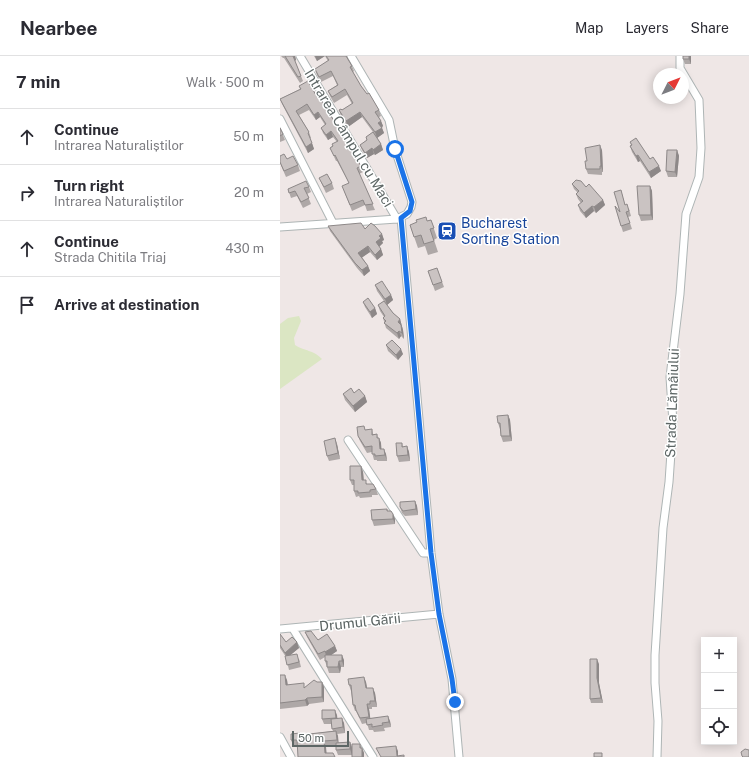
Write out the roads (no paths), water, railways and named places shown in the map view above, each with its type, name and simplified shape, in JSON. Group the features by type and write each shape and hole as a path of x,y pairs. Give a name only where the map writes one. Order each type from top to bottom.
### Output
{"street":[{"name":"Intrarea Câmpul cu Maci","path":"300,56 399,218"},
{"path":"280,227 399,218 410,211 412,202 395,149 389,120 351,56"},
{"name":"Strada Lămâiului","path":"657,757 658,721 655,683 655,655 663,528 669,482 673,423 670,377 680,294 686,214 699,177 701,148 700,100 680,68 680,56"},
{"path":"280,119 333,223"},
{"path":"399,218 431,553 439,614 452,679 459,757"},
{"path":"348,440 423,553 431,553"},
{"name":"Drumul Gării","path":"280,630 439,614"},
{"path":"293,629 373,757"},
{"path":"280,737 291,757"}],"place":[{"name":"Bucharest Sorting Station","path":"447,231"}]}
